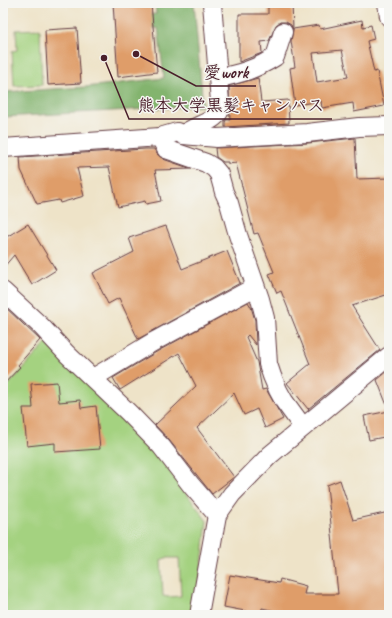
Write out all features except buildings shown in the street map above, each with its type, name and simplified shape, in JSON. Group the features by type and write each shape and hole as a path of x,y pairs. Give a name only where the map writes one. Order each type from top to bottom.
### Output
{"street":[{"path":"183,135 188,130 212,119 219,112 220,102 212,3"},
{"path":"387,3 389,17"},
{"path":"218,78 248,72 261,67 275,57 283,32"},
{"path":"3,148 160,137 177,132 183,135 217,138 307,134 359,127 389,126"},
{"path":"160,137 166,149 206,163 214,168 219,174 265,318 268,364 284,401 303,427"},
{"path":"93,378 153,342 255,287"},
{"path":"3,291 41,326 161,446 191,485 217,515"},
{"path":"201,615 217,515 232,494 270,454 389,356"}],"green space":[{"path":"155,3 194,3 203,106 3,117 3,92 86,87 164,78 158,28 116,30 115,18 156,14"},
{"path":"40,29 42,85 14,86 12,51 17,50 16,30"},
{"path":"48,341 157,454 207,521 196,615 3,615 3,391","holes":["165,558 179,558 181,596 163,596 161,560"]}],"place":[{"name":"愛work","path":"136,54"},
{"name":"熊本大学黒髪キャンパス","path":"104,58"}]}
